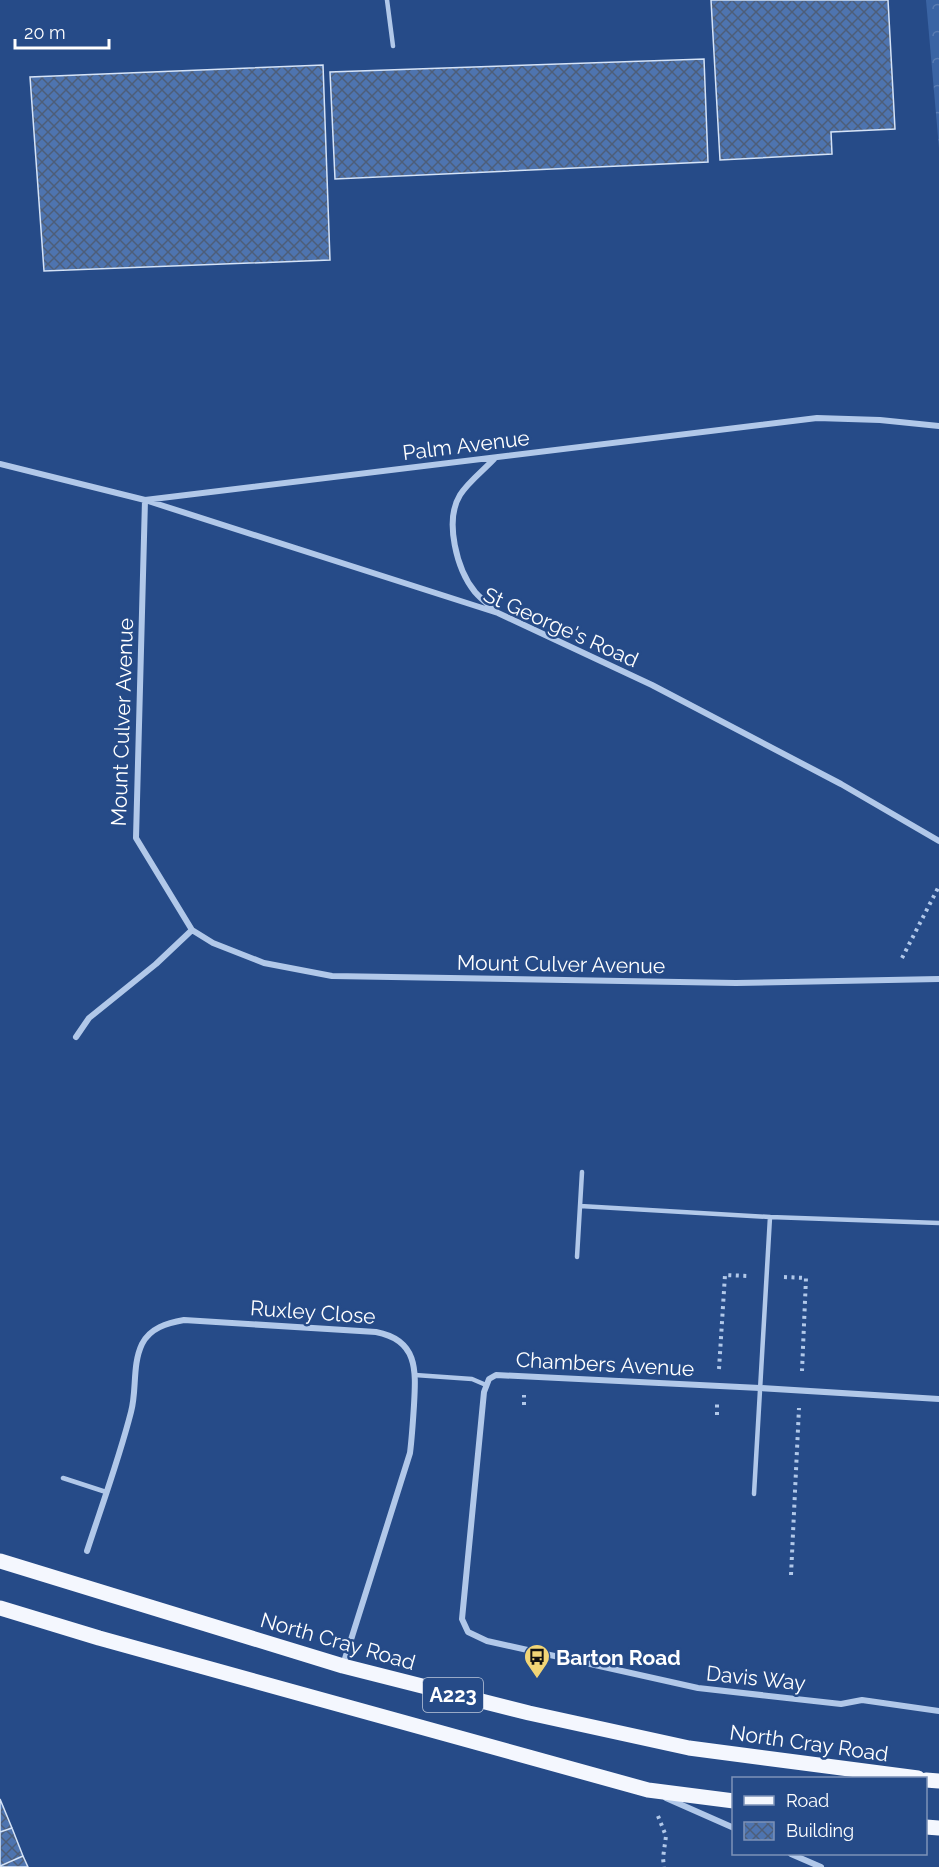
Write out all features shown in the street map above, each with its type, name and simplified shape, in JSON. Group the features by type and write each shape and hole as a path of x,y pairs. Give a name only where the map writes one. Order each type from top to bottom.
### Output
{"main road":[{"name":"North Cray Road","path":"0,1561 343,1666 529,1713 689,1748 903,1777"},
{"name":"A223","path":"0,1608 99,1638 648,1790 732,1801"}],"street":[{"name":"Palm Avenue","path":"0,464 145,500 818,418 880,420 939,426"},
{"path":"495,458 460,495 454,511 453,534 458,558 474,591 498,613"},
{"name":"St George's Road","path":"145,500 498,613 652,685 841,784 939,841"},
{"name":"Mount Culver Avenue","path":"145,500 136,838 192,930 201,937 234,953 264,963 332,976 736,983 939,979"},
{"path":"76,1037 89,1018 156,964 192,930"},
{"name":"Ruxley Close","path":"87,1551 132,1408 137,1359 142,1344 158,1327 184,1320 390,1334 401,1342 412,1357 415,1376 410,1452 343,1666"},
{"name":"Chambers Avenue","path":"486,1385 489,1379 496,1375 503,1375 939,1399"},
{"name":"Davis Way","path":"486,1385 462,1619 468,1632 487,1641 698,1688 841,1704 862,1700 939,1711"},
{"path":"648,1790 732,1827"},
{"path":"793,1855 821,1867"}],"lane":[{"path":"387,0 393,46"},
{"path":"577,1257 582,1172"},
{"path":"580,1206 770,1217 939,1223"},
{"path":"754,1494 770,1217"},
{"path":"415,1376 472,1378 486,1385"},
{"path":"63,1478 106,1492"}],"path":[{"path":"902,958 939,886"},
{"path":"648,1790 666,1836 664,1867"}],"green space":[{"path":"926,0 939,0 939,148"}],"building":[{"path":"711,0 888,0 895,129 831,132 832,154 720,160"},
{"path":"704,59 708,162 335,179 330,72"},
{"path":"323,65 330,260 44,271 30,77"},
{"path":"0,1799 12,1828 0,1832"},
{"path":"12,1828 23,1856 0,1866 0,1832"},
{"path":"23,1856 28,1867 0,1867 0,1866"}],"place":[{"name":"Barton Road","path":"537,1680"}]}
